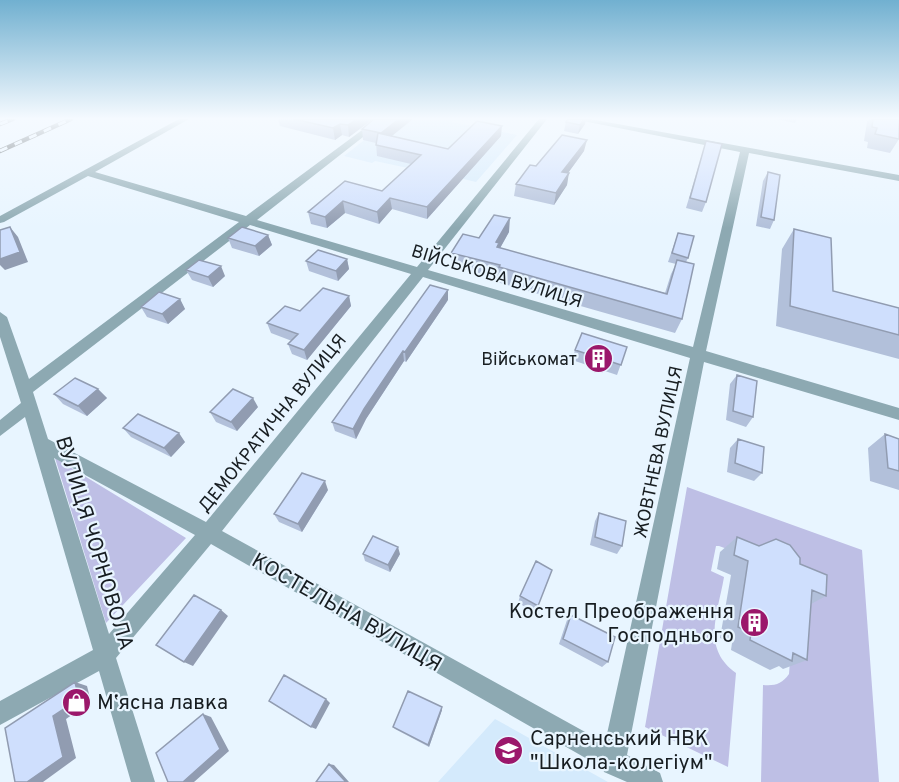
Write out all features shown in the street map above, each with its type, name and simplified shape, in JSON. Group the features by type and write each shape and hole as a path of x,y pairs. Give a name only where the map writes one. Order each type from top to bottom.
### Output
{"street":[{"path":"0,220 115,155"},
{"path":"0,429 28,397 246,220 333,155"},
{"name":"ДЕМОКРАТИЧНА ВУЛИЦЯ","path":"0,714 105,655 208,533 513,155"},
{"name":"ЖОВТНЕВА ВУЛИЦЯ","path":"613,763 698,355 744,155"},
{"path":"775,155 899,178"},
{"name":"ВІЙСЬКОВА ВУЛИЦЯ","path":"84,172 899,414"},
{"name":"ВУЛИЦЯ ЧОРНОВОЛА","path":"0,317 28,397 143,782"},
{"name":"КОСТЕЛЬНА ВУЛИЦЯ","path":"41,443 208,533 613,763 651,782"}],"shaded area":[{"path":"499,155 476,182 410,166 408,168 375,161 372,163 344,156"},
{"path":"55,458 186,538 106,623"},
{"path":"687,487 862,550 879,782 761,782 763,685 778,684 789,674 794,609 741,554 719,546 716,546 711,571 724,577 716,617 715,641 725,663 736,673 728,767 645,727"},
{"name":"Сарненський НВК \"Школа-колегіум\"","path":"495,719 608,782 438,782"}],"building":[{"path":"420,155 475,155 427,207 390,198 377,212 343,201 325,217 308,212 345,181 382,191"},
{"path":"545,155 575,155 562,172 569,173 556,193 516,184 530,165 536,166"},
{"path":"702,155 719,155 706,202 690,198"},
{"path":"768,172 780,175 774,220 761,217"},
{"path":"494,215 510,218 496,242 499,243 497,247 667,294 677,260 694,264 682,319 499,267 500,265 451,253 463,234 479,238"},
{"path":"10,227 20,252 0,259 0,230"},
{"path":"242,227 268,235 255,246 228,238"},
{"path":"794,229 831,238 833,291 899,308 899,335 790,306"},
{"path":"678,233 694,236 688,258 672,253"},
{"path":"318,250 347,259 336,271 306,261"},
{"path":"199,260 221,266 208,277 186,270"},
{"path":"430,285 448,290 405,352 403,351 353,429 332,422"},
{"path":"323,288 349,296 304,350 288,344 298,334 267,323 285,306 300,311"},
{"path":"159,292 180,299 162,314 141,307"},
{"path":"582,333 627,347 621,365 575,350"},
{"path":"737,375 757,381 753,417 733,411"},
{"path":"75,378 98,389 78,406 54,394"},
{"path":"233,389 253,398 231,422 210,412"},
{"path":"138,414 179,433 164,448 123,428"},
{"path":"885,434 899,439 899,471 888,468"},
{"path":"738,439 764,447 762,473 735,463"},
{"path":"302,473 325,481 298,524 274,514"},
{"path":"599,513 626,521 622,546 595,537"},
{"path":"373,536 398,547 388,565 363,554"},
{"path":"737,537 759,546 776,539 790,545 800,558 800,564 827,575 826,596 812,590 807,660 793,653 792,661 750,640 751,633 738,627 748,561 734,555"},
{"path":"536,561 552,570 538,606 520,596"},
{"path":"194,595 221,610 184,662 156,645"},
{"path":"571,615 615,637 608,662 563,639"},
{"path":"284,675 326,699 311,727 269,701"},
{"path":"75,682 79,699 53,716 63,757 27,782 15,782 5,728"},
{"path":"408,691 442,707 428,745 393,727"},
{"path":"203,714 220,749 183,782 168,782 156,753"},
{"path":"329,764 345,781 345,782 316,782"}],"place":[{"name":"Військомат","path":"598,359"},
{"name":"Костел Преображення Господнього","path":"755,623"},
{"name":"Мʼясна лавка","path":"76,702"},
{"name":"Сарненський НВК \"Школа-колегіум\"","path":"509,750"}]}
